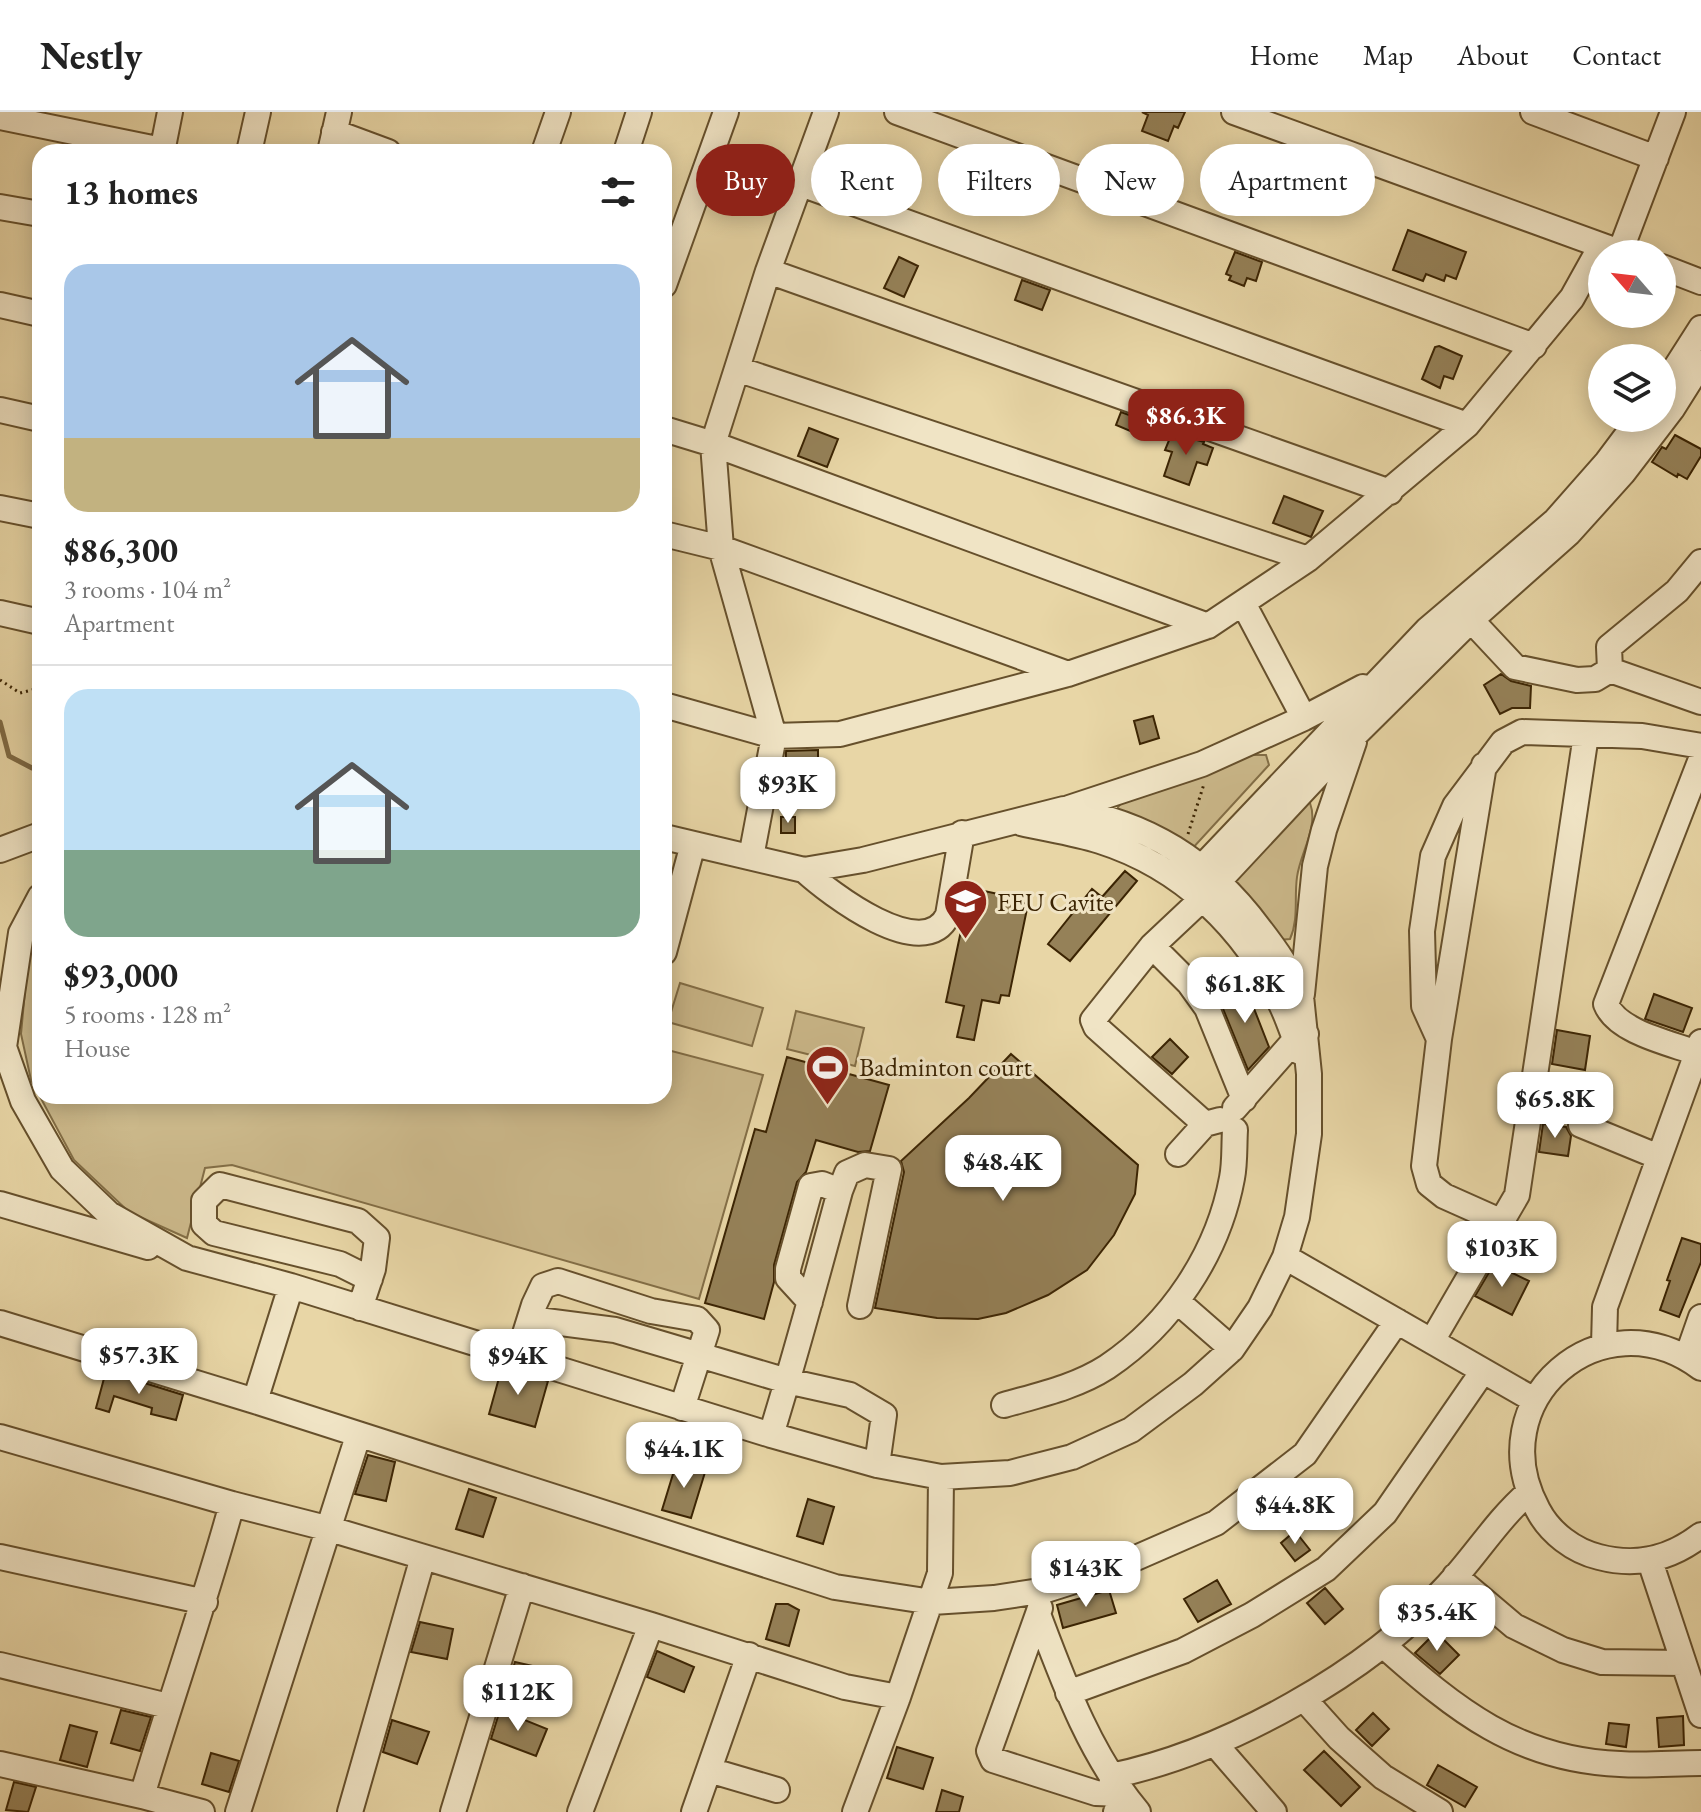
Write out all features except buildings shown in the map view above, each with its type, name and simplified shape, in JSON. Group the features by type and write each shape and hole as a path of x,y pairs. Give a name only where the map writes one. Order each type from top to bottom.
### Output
{"street":[{"path":"163,144 170,112"},
{"path":"251,144 258,112"},
{"path":"547,144 558,112"},
{"path":"629,144 639,112"},
{"path":"672,263 726,112"},
{"path":"751,857 774,736 721,548 713,444 768,271 826,112"},
{"path":"897,112 1534,346"},
{"path":"1234,112 1588,241"},
{"path":"1533,112 1656,158"},
{"path":"1620,240 1673,112"},
{"path":"0,117 77,122 141,144"},
{"path":"334,132 366,144"},
{"path":"801,184 1467,425"},
{"path":"0,207 32,213"},
{"path":"768,271 1390,492"},
{"path":"1676,272 1701,282"},
{"path":"672,707 774,736 840,734 1068,674 1208,626 1308,559 1467,425 1588,281"},
{"path":"0,305 32,312"},
{"path":"1676,367 1701,328"},
{"path":"1203,882 1471,620 1569,533 1623,473 1672,409 1701,363"},
{"path":"737,369 1308,559"},
{"path":"0,410 32,417"},
{"path":"672,431 1208,626"},
{"path":"1227,1117 1096,1027 1093,1020 1203,882 1380,678 1427,630 1555,521 1630,432"},
{"path":"0,508 32,514"},
{"path":"672,536 721,548 1068,674"},
{"path":"1610,670 1609,647 1677,591 1701,562"},
{"path":"1677,591 1701,599"},
{"path":"1243,603 1304,718"},
{"path":"0,613 32,620"},
{"path":"1471,620 1515,667 1577,680 1595,679 1610,670"},
{"path":"1610,670 1701,702"},
{"path":"672,839 804,870 863,860 1064,809 1202,764 1304,718 1380,678"},
{"path":"1439,1039 1424,1006 1422,931 1433,856 1455,806 1503,742 1522,732 1642,736 1701,746"},
{"path":"0,1204 291,1286 682,1408 877,1465 941,1477 1010,1473 1072,1457 1131,1430 1193,1384 1232,1349 1260,1308 1285,1257 1297,1217 1309,1134 1309,1074 1301,1037 1301,996 1315,866 1356,734"},
{"path":"1432,1341 1517,1195 1586,735"},
{"path":"1604,1345 1605,1307 1699,1048 1624,1025 1610,1014 1606,1004 1701,759"},
{"path":"1484,765 1439,1039 1424,1166 1429,1184 1444,1196 1500,1221"},
{"path":"1064,809 1095,814 1155,837 1203,882 1257,961 1301,1037"},
{"path":"1015,822 1098,840 1203,882 1242,906 1278,953 1301,996"},
{"path":"804,870 831,894 874,919 921,933 933,931 943,925 948,915 962,833"},
{"path":"0,850 32,838"},
{"path":"672,922 693,844"},
{"path":"32,912 21,933 2,1046 23,1101 62,1169 109,1214 187,1258"},
{"path":"1004,1405 1066,1388 1106,1368 1144,1337 1177,1301 1205,1257 1225,1212 1233,1175 1227,1117 1207,1008 1189,983 1152,946"},
{"path":"1178,1154 1227,1117 1301,1037"},
{"path":"1581,1125 1659,1157"},
{"path":"771,1435 840,1191 847,1173 865,1165 889,1169 860,1306"},
{"path":"360,1308 370,1279 377,1238 358,1221 220,1185 204,1201 204,1224 214,1233 340,1264 370,1279"},
{"path":"1285,1257 1534,1400"},
{"path":"518,1356 543,1286 558,1281 651,1311 697,1319 707,1330 682,1408"},
{"path":"255,1401 291,1286"},
{"path":"1177,1301 1232,1349"},
{"path":"1701,1317 1694,1362 1661,1346 1632,1342 1604,1345 1564,1365 1547,1381 1534,1400 1525,1422 1521,1446 1528,1493 1543,1519 1564,1541 1590,1555 1619,1562 1650,1561 1683,1550 1701,1535"},
{"path":"530,1319 615,1330 787,1381 850,1395 884,1415 877,1465"},
{"path":"0,1323 255,1401 835,1587 932,1602 994,1598 1046,1590 1106,1571 1216,1523 1305,1454 1397,1321"},
{"path":"1068,1693 1183,1651 1252,1615 1326,1569 1385,1513 1483,1371"},
{"path":"238,1812 358,1436"},
{"path":"0,1437 330,1529 749,1655 845,1687 898,1697"},
{"path":"855,1812 940,1573 941,1477"},
{"path":"1122,1798 1136,1771 1215,1744 1304,1699 1383,1645 1455,1576 1509,1510 1528,1493"},
{"path":"142,1796 168,1706 205,1602 232,1504"},
{"path":"0,1557 205,1602"},
{"path":"350,1812 423,1557"},
{"path":"1650,1561 1701,1715"},
{"path":"1455,1576 1514,1626 1563,1650 1602,1662 1683,1663"},
{"path":"453,1812 522,1586"},
{"path":"1046,1590 989,1751 993,1760 1096,1793 1122,1798"},
{"path":"1038,1614 1068,1693 1122,1798"},
{"path":"580,1812 651,1625"},
{"path":"1383,1645 1440,1696 1482,1725 1524,1745 1570,1758 1620,1764 1701,1763"},
{"path":"694,1812 749,1655"},
{"path":"0,1665 168,1706"},
{"path":"1304,1699 1339,1738 1383,1777 1440,1812"},
{"path":"1215,1744 1274,1812"},
{"path":"0,1764 202,1812"},
{"path":"709,1770 777,1790"}],"path":[{"path":"0,680 20,693 32,690"},
{"path":"1185,847 1207,774"}],"shaded area":[{"path":"1251,755 1266,755 1269,765 1191,850 1118,814 1118,807 1123,801 1207,774"},
{"path":"1300,800 1310,803 1311,831 1297,877 1293,931 1290,939 1278,940 1230,874"},
{"path":"32,934 32,1082 21,1034"},
{"path":"680,983 763,1008 752,1046 672,1023 672,1009"},
{"path":"796,1011 864,1028 855,1066 787,1049"},
{"path":"672,1051 763,1075 699,1299 232,1165 205,1168 187,1238 129,1212 74,1160 44,1104 672,1104"}],"waterway":[{"path":"0,722 9,756 32,768"}],"place":[{"name":"FEU Cavite","path":"966,941"},
{"name":"Badminton court","path":"828,1106"}]}
